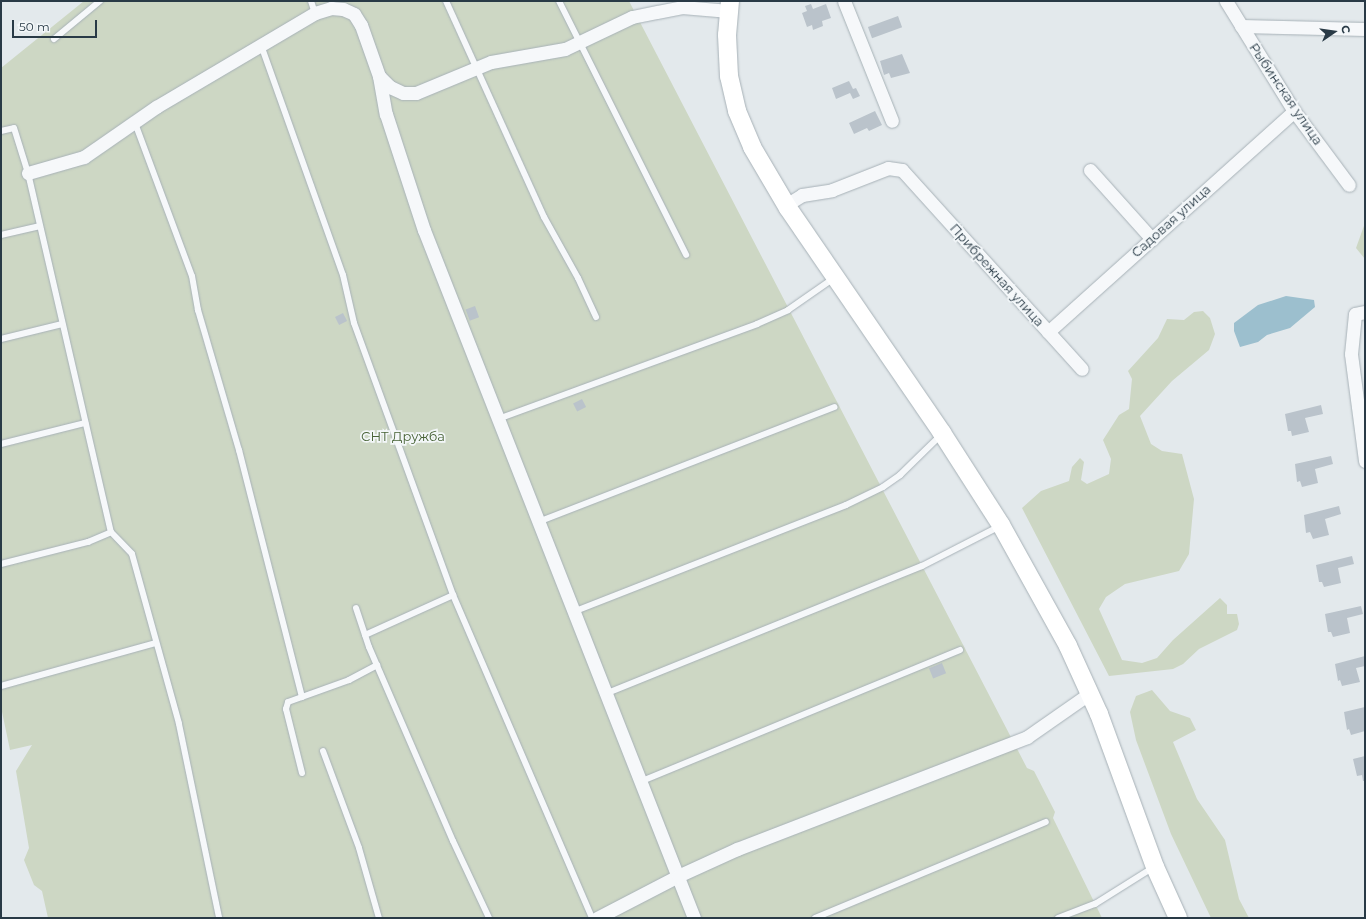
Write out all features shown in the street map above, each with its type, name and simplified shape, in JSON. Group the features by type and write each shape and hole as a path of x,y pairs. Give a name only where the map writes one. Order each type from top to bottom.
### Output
{"main road":[{"path":"729,6 729,76 737,111 752,147 786,205 942,434 1001,525 1068,646 1113,748 1155,866 1178,918"}],"street":[{"path":"844,1 892,121"},
{"name":"Рыбинская улица","path":"1226,1 1294,111 1349,185"},
{"path":"378,76 390,87 403,93 416,93 432,89 476,68 516,57 553,52 579,42 626,20 682,7 729,6"},
{"path":"28,173 84,156 135,123 156,107 261,45 313,7 343,9 354,14 362,25 378,76 386,114 424,230 572,612 642,781 694,918"},
{"path":"1241,26 1365,29"},
{"name":"Садовая улица","path":"1048,332 1294,111"},
{"name":"Прибрежная улица","path":"786,205 802,196 832,190 888,168 902,170 1082,369"},
{"path":"1090,170 1152,239"},
{"path":"1360,313 1351,354 1365,461"},
{"path":"597,918 678,876 737,849 1026,737 1090,693"}],"lane":[{"path":"54,39 100,1"},
{"path":"446,1 544,217 596,317"},
{"path":"559,1 686,255"},
{"path":"261,45 343,275 354,323 453,595 592,918"},
{"path":"135,123 192,276 198,310 239,450 302,697"},
{"path":"1,131 14,128 28,173 39,226 111,532 132,554 179,724 219,918"},
{"path":"1,235 39,226"},
{"path":"498,419 758,324 788,310 835,277"},
{"path":"1,339 62,324"},
{"path":"538,522 835,407"},
{"path":"1,444 85,423"},
{"path":"572,612 846,505 882,487 900,475 942,434"},
{"path":"605,694 922,566 1001,525"},
{"path":"1,564 88,542 111,532"},
{"path":"365,635 453,595"},
{"path":"356,608 377,665 452,841 489,918"},
{"path":"1,686 156,643"},
{"path":"642,781 960,650"},
{"path":"302,773 286,709 288,702 350,680 377,665"},
{"path":"323,751 359,848 379,918"},
{"path":"815,918 1046,822"},
{"path":"1058,918 1095,904 1155,866"}],"green space":[{"name":"СНТ Дружба","path":"84,1 629,1 1027,768 1034,771 1055,812 1053,818 1102,918 48,918 42,891 34,885 24,860 29,848 16,771 32,745 10,750 1,707 1,68"},
{"path":"1365,223 1365,259 1356,248"},
{"path":"1203,311 1210,318 1215,334 1209,350 1172,381 1140,416 1151,444 1162,451 1182,454 1194,499 1189,554 1179,571 1125,584 1106,597 1099,609 1122,660 1142,663 1157,658 1173,640 1220,598 1227,605 1227,614 1237,614 1239,624 1237,630 1199,649 1183,664 1173,669 1109,676 1022,508 1041,491 1069,481 1072,467 1080,458 1084,462 1081,480 1087,484 1109,474 1111,459 1103,440 1119,415 1129,409 1132,379 1128,371 1158,338 1167,319 1184,320 1194,312"},
{"path":"1152,690 1170,711 1190,718 1196,730 1173,742 1197,799 1225,840 1239,899 1249,918 1211,918 1171,834 1136,740 1130,712 1136,696"}],"water":[{"path":"1286,296 1314,300 1315,307 1290,328 1267,335 1258,342 1240,347 1234,331 1234,323 1258,305"}],"building":[{"path":"811,4 813,9 826,4 831,18 822,21 823,26 813,30 812,25 807,27 802,13 807,11 805,6"},
{"path":"898,16 902,27 872,38 868,27"},
{"path":"902,54 910,73 891,78 889,73 884,75 880,61"},
{"path":"849,81 853,89 856,88 860,96 853,99 850,93 836,99 832,88"},
{"path":"875,111 882,125 869,131 867,128 854,134 849,123"},
{"path":"475,306 479,317 470,321 466,309"},
{"path":"343,313 347,321 339,325 335,317"},
{"path":"582,399 586,407 577,412 573,404"},
{"path":"1321,405 1323,414 1305,418 1309,432 1292,436 1291,431 1288,431 1285,414"},
{"path":"1331,456 1333,464 1315,469 1318,483 1302,487 1300,481 1297,482 1295,464"},
{"path":"1339,506 1341,514 1325,519 1329,535 1313,539 1310,532 1306,533 1304,515"},
{"path":"1352,556 1354,564 1338,568 1341,583 1324,587 1322,582 1319,582 1316,565"},
{"path":"1361,606 1363,614 1347,618 1350,633 1333,637 1331,632 1328,632 1325,614"},
{"path":"1365,656 1365,666 1356,668 1360,682 1342,686 1340,680 1338,681 1335,664"},
{"path":"942,663 946,673 933,678 929,668"},
{"path":"1365,707 1365,731 1351,735 1349,729 1347,730 1344,712"},
{"path":"1365,756 1365,781 1363,781 1362,775 1357,776 1353,759"}]}
